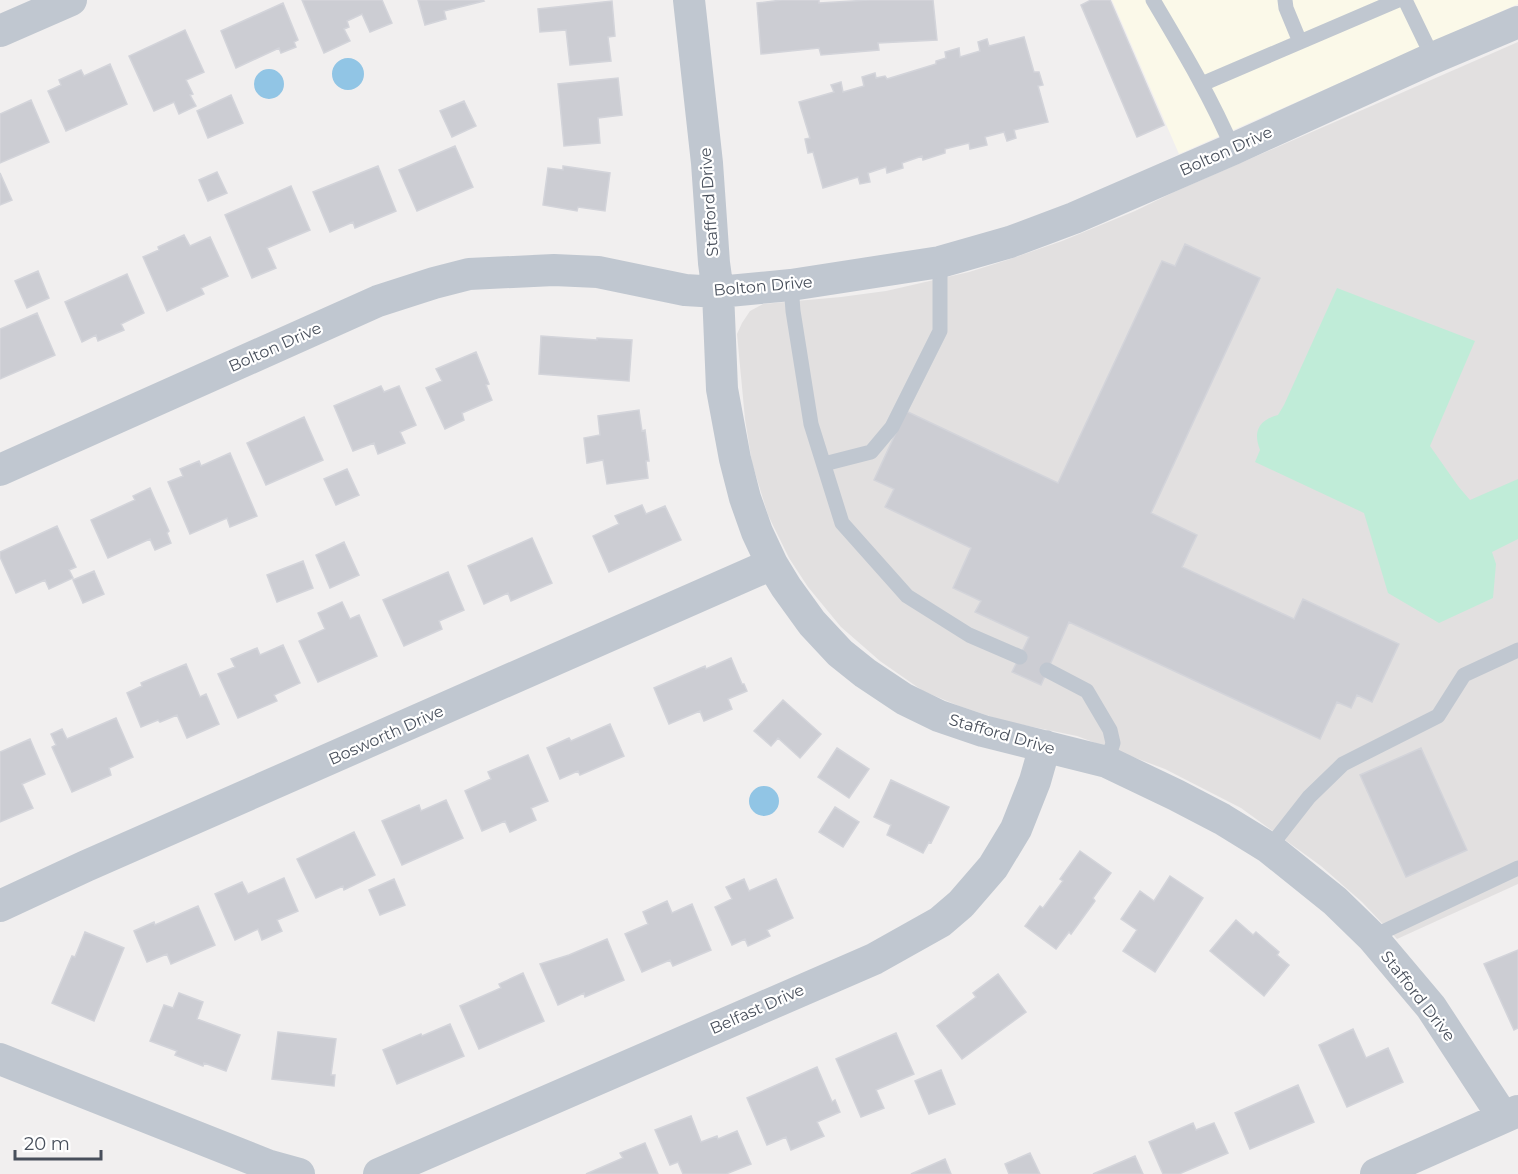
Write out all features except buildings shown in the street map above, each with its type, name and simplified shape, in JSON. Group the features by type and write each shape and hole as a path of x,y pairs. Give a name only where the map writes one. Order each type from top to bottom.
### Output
{"street":[{"path":"0,31 70,0"},
{"name":"Stafford Drive","path":"689,0 707,163 718,292 722,389 735,459 745,498 772,564 812,623 840,653 904,699 939,716 983,731 1107,762 1222,819 1269,848 1335,901 1372,937 1431,1007 1511,1114"},
{"name":"Bolton Drive","path":"0,470 378,301 469,274 554,270 598,272 685,290 718,292 791,285 940,262 1010,242 1074,218 1518,22"},
{"name":"Bosworth Drive","path":"0,906 772,564"},
{"name":"Belfast Drive","path":"379,1174 874,959 940,922 961,904 993,867 1016,829 1035,782 1045,746"},
{"path":"0,1059 260,1162 299,1174"},
{"path":"1376,1174 1511,1114"}],"lane":[{"path":"1153,0 1202,84 1233,149"},
{"path":"1285,0 1300,42"},
{"path":"1202,84 1398,0"},
{"path":"1405,0 1433,58"},
{"path":"824,464 871,452 892,427 940,332 940,262"},
{"path":"791,285 811,424 842,524 907,596 969,635 1020,657"},
{"path":"1269,848 1309,797 1343,764 1438,716 1464,675 1518,650"},
{"path":"1047,670 1087,691 1110,730 1113,743 1107,762"},
{"path":"1372,937 1518,868"}],"shaded area":[{"path":"1112,0 1518,0 1518,4 1179,154"},
{"path":"1518,42 1518,884 1397,939 1362,902 1321,866 1241,808 1165,769 1077,736 1004,721 923,691 880,661 841,627 808,587 789,558 768,515 752,463 745,419 737,334 750,311 763,304 886,291 969,272 1062,241"}],"green space":[{"path":"1337,288 1475,341 1430,446 1470,500 1518,479 1518,539 1492,552 1496,564 1493,598 1439,623 1388,593 1364,513 1255,462 1260,450 1257,432 1266,420 1278,415 1284,405"}],"water":[{"path":"348,58 359,63 364,74 359,85 348,90 337,85 332,74 337,63"},
{"path":"269,69 280,73 284,84 280,95 269,99 258,95 254,84 258,73"},
{"path":"764,786 775,790 779,801 775,812 764,816 753,812 749,801 753,790"}]}
